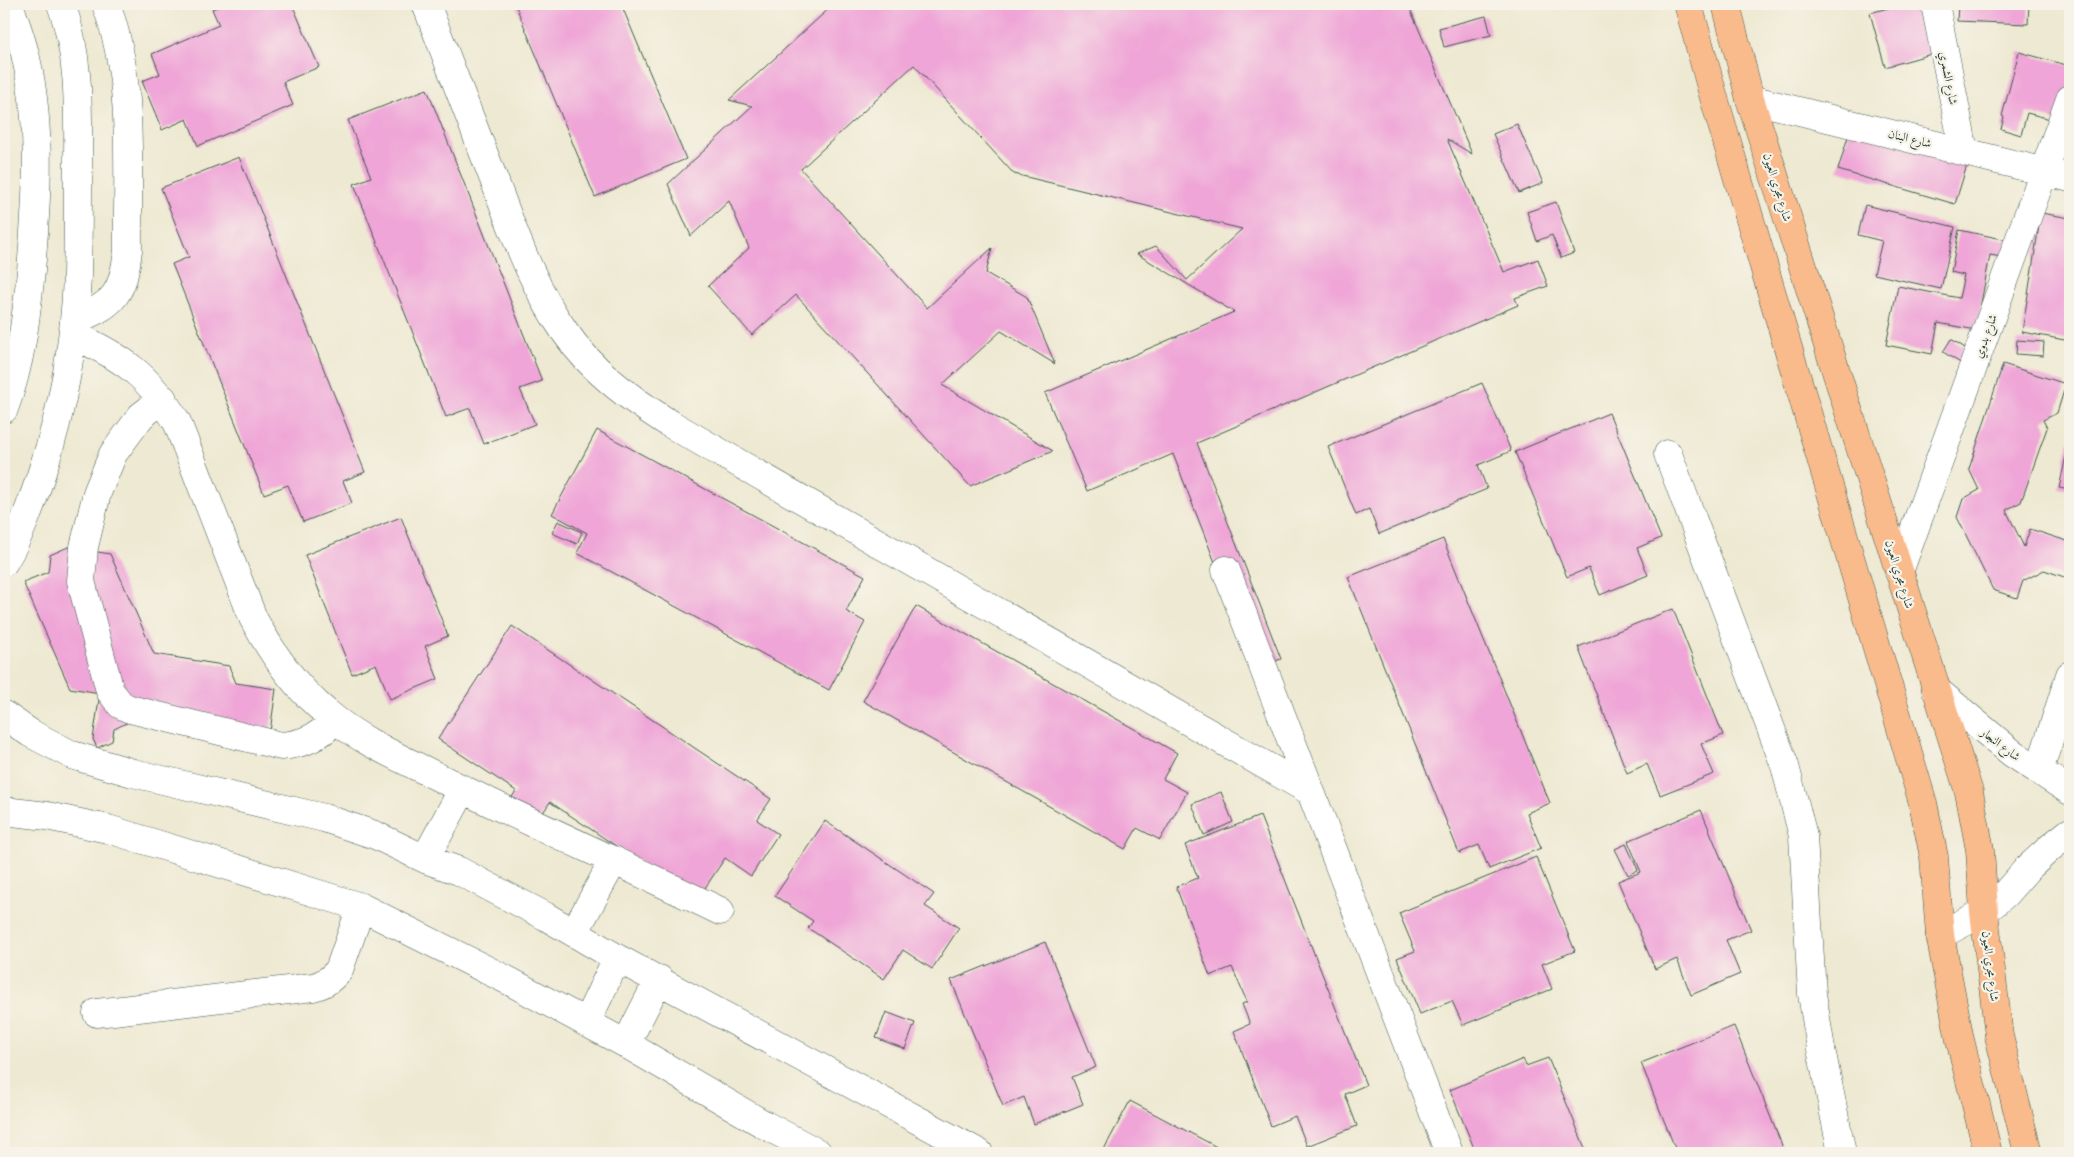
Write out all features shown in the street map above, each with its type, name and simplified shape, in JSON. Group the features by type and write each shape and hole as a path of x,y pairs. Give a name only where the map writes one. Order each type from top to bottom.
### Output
{"main road":[{"path":"1688,4 1714,98 1924,803 1934,857 1940,935 1960,1040 1988,1153"},
{"name":"شارع مجري العيون","path":"1726,4 1750,99 1969,792 1980,850 1984,912 1999,1036 2028,1153"}],"street":[{"path":"4,409 20,355 27,310 35,221 37,155 32,96 26,59 9,4"},
{"path":"4,562 15,544 28,512 50,447 64,390 74,327 77,266 77,84 72,47 61,4"},
{"path":"426,4 522,254 541,295 565,333 594,368 629,398 666,422 1310,791"},
{"name":"شارع الشمري","path":"1935,4 1964,151"},
{"path":"74,327 107,305 115,296 126,266 127,99 115,6"},
{"name":"شارع البنان","path":"1750,99 2057,175"},
{"name":"شارع بدوي","path":"1899,572 2057,175 2070,99"},
{"path":"74,327 124,361 146,379 163,399 177,422 252,618 269,648 288,675 311,700 358,736 463,789 720,911"},
{"path":"163,399 141,416 113,454 98,494 84,547 81,581 110,691 121,705 130,709 281,746 304,742 316,737 335,720"},
{"path":"1668,454 1785,766 1796,802 1803,836 1812,994 1820,1049 1842,1153"},
{"path":"1226,570 1449,1153"},
{"path":"2039,771 2070,675"},
{"name":"شارع النجار","path":"1936,690 1986,733 2070,791"},
{"path":"4,714 30,733 72,755 133,773 324,818 375,835 425,859 459,871 979,1153"},
{"path":"425,859 463,789"},
{"path":"4,811 46,816 108,829 360,907 511,982 626,1044 765,1125 818,1153"},
{"path":"1940,935 1984,912 2005,894 2027,869 2070,832"},
{"path":"574,933 614,860"},
{"path":"97,1013 313,987 324,984 339,970 360,907"},
{"path":"586,1023 617,958"},
{"path":"626,1044 659,980"}],"building":[{"path":"224,4 292,4 319,67 283,82 293,105 198,146 187,119 162,130 142,81 160,74 152,54 219,25 212,9"},
{"path":"515,4 621,4 686,159 595,197"},
{"path":"834,4 1408,4 1472,154 1447,139 1504,272 1538,259 1548,286 1515,298 1518,305 1197,443 1281,659 1256,668 1173,454 1087,491 1045,393 1234,312 1137,254 1156,246 1187,280 1242,229 1014,174 914,65 801,169 927,308 992,248 986,273 1027,297 1055,364 1001,331 942,385 1053,451 970,486 796,295 752,335 708,286 749,248 729,201 691,236 668,184 752,106 729,100"},
{"path":"1902,4 1928,4 1942,51 1885,67 1870,13"},
{"path":"1958,4 2029,4 2028,24 1957,21"},
{"path":"1486,16 1491,35 1444,47 1439,28"},
{"path":"2019,52 2070,66 2070,124 2027,113 2021,135 2001,129 2004,117 2002,116"},
{"path":"427,89 542,381 520,389 535,424 484,444 470,408 446,417 354,184 371,177 348,120"},
{"path":"1853,120 1968,162 1955,204 1838,170"},
{"path":"1517,124 1543,183 1519,193 1493,134"},
{"path":"239,157 365,472 343,481 352,503 303,522 288,485 264,494 172,264 189,257 161,188"},
{"path":"1556,202 1574,253 1561,258 1552,235 1537,241 1527,212"},
{"path":"1865,205 1955,227 1941,289 1874,274 1882,241 1858,235"},
{"path":"2041,213 2070,218 2070,341 2022,332"},
{"path":"1959,230 2022,243 2019,260 1990,255 1976,330 1938,323 1932,354 1886,345 1898,286 1959,298 1964,275 1951,272"},
{"path":"1951,339 1970,351 1962,364 1943,352"},
{"path":"2017,340 2044,342 2043,356 2016,354"},
{"path":"2003,364 2066,384 2057,413 2043,420 2047,428 2021,502 2006,510 2024,547 2030,529 2070,542 2070,579 2044,570 2023,581 2017,598 1993,590 1957,517 1963,499 1979,490 1969,469"},
{"path":"1482,383 1511,451 1478,465 1487,489 1379,534 1369,509 1356,515 1328,447"},
{"path":"1609,413 1661,538 1637,548 1648,575 1600,595 1589,568 1567,577 1515,452"},
{"path":"597,430 865,576 846,611 865,622 829,690 577,553 587,533 552,514"},
{"path":"2070,442 2070,490 2059,488"},
{"path":"401,517 448,636 425,646 438,679 390,699 376,664 352,674 305,555"},
{"path":"558,521 582,532 577,544 552,533"},
{"path":"1443,539 1550,803 1527,813 1541,848 1489,869 1479,845 1459,853 1348,577"},
{"path":"68,547 110,554 154,654 229,666 236,683 276,689 269,739 137,718 114,729 112,741 97,748 93,739 100,693 70,688 23,582 48,572 50,555"},
{"path":"916,606 1177,753 1163,779 1187,792 1160,840 1137,828 1125,849 863,701"},
{"path":"1673,609 1723,735 1701,744 1714,774 1660,795 1647,764 1627,773 1578,647"},
{"path":"512,626 771,799 757,820 778,834 751,876 725,858 697,900 550,802 528,836 499,817 516,791 438,739"},
{"path":"1221,792 1233,822 1204,835 1192,804"},
{"path":"1701,810 1751,930 1726,940 1740,974 1691,995 1677,959 1655,969 1618,881 1641,872 1628,841"},
{"path":"1260,816 1366,1085 1345,1094 1357,1126 1307,1146 1295,1116 1271,1126 1234,1031 1250,1024 1242,1004 1247,1002 1232,967 1210,976 1176,887 1198,878 1185,845"},
{"path":"825,821 934,894 925,906 959,928 932,969 903,950 884,979 808,928 813,921 775,896"},
{"path":"1626,844 1638,870 1628,875 1615,849"},
{"path":"1536,857 1575,951 1542,964 1552,989 1463,1025 1452,1001 1420,1014 1397,958 1415,951 1399,913"},
{"path":"1045,942 1096,1067 1072,1077 1083,1104 1034,1124 1024,1097 1003,1106 951,980"},
{"path":"886,1012 915,1023 905,1049 876,1038"},
{"path":"1734,1026 1785,1153 1677,1153 1641,1063"},
{"path":"1548,1058 1587,1153 1476,1153 1450,1090 1523,1059 1526,1066"},
{"path":"1130,1101 1228,1153 1102,1153"}]}
